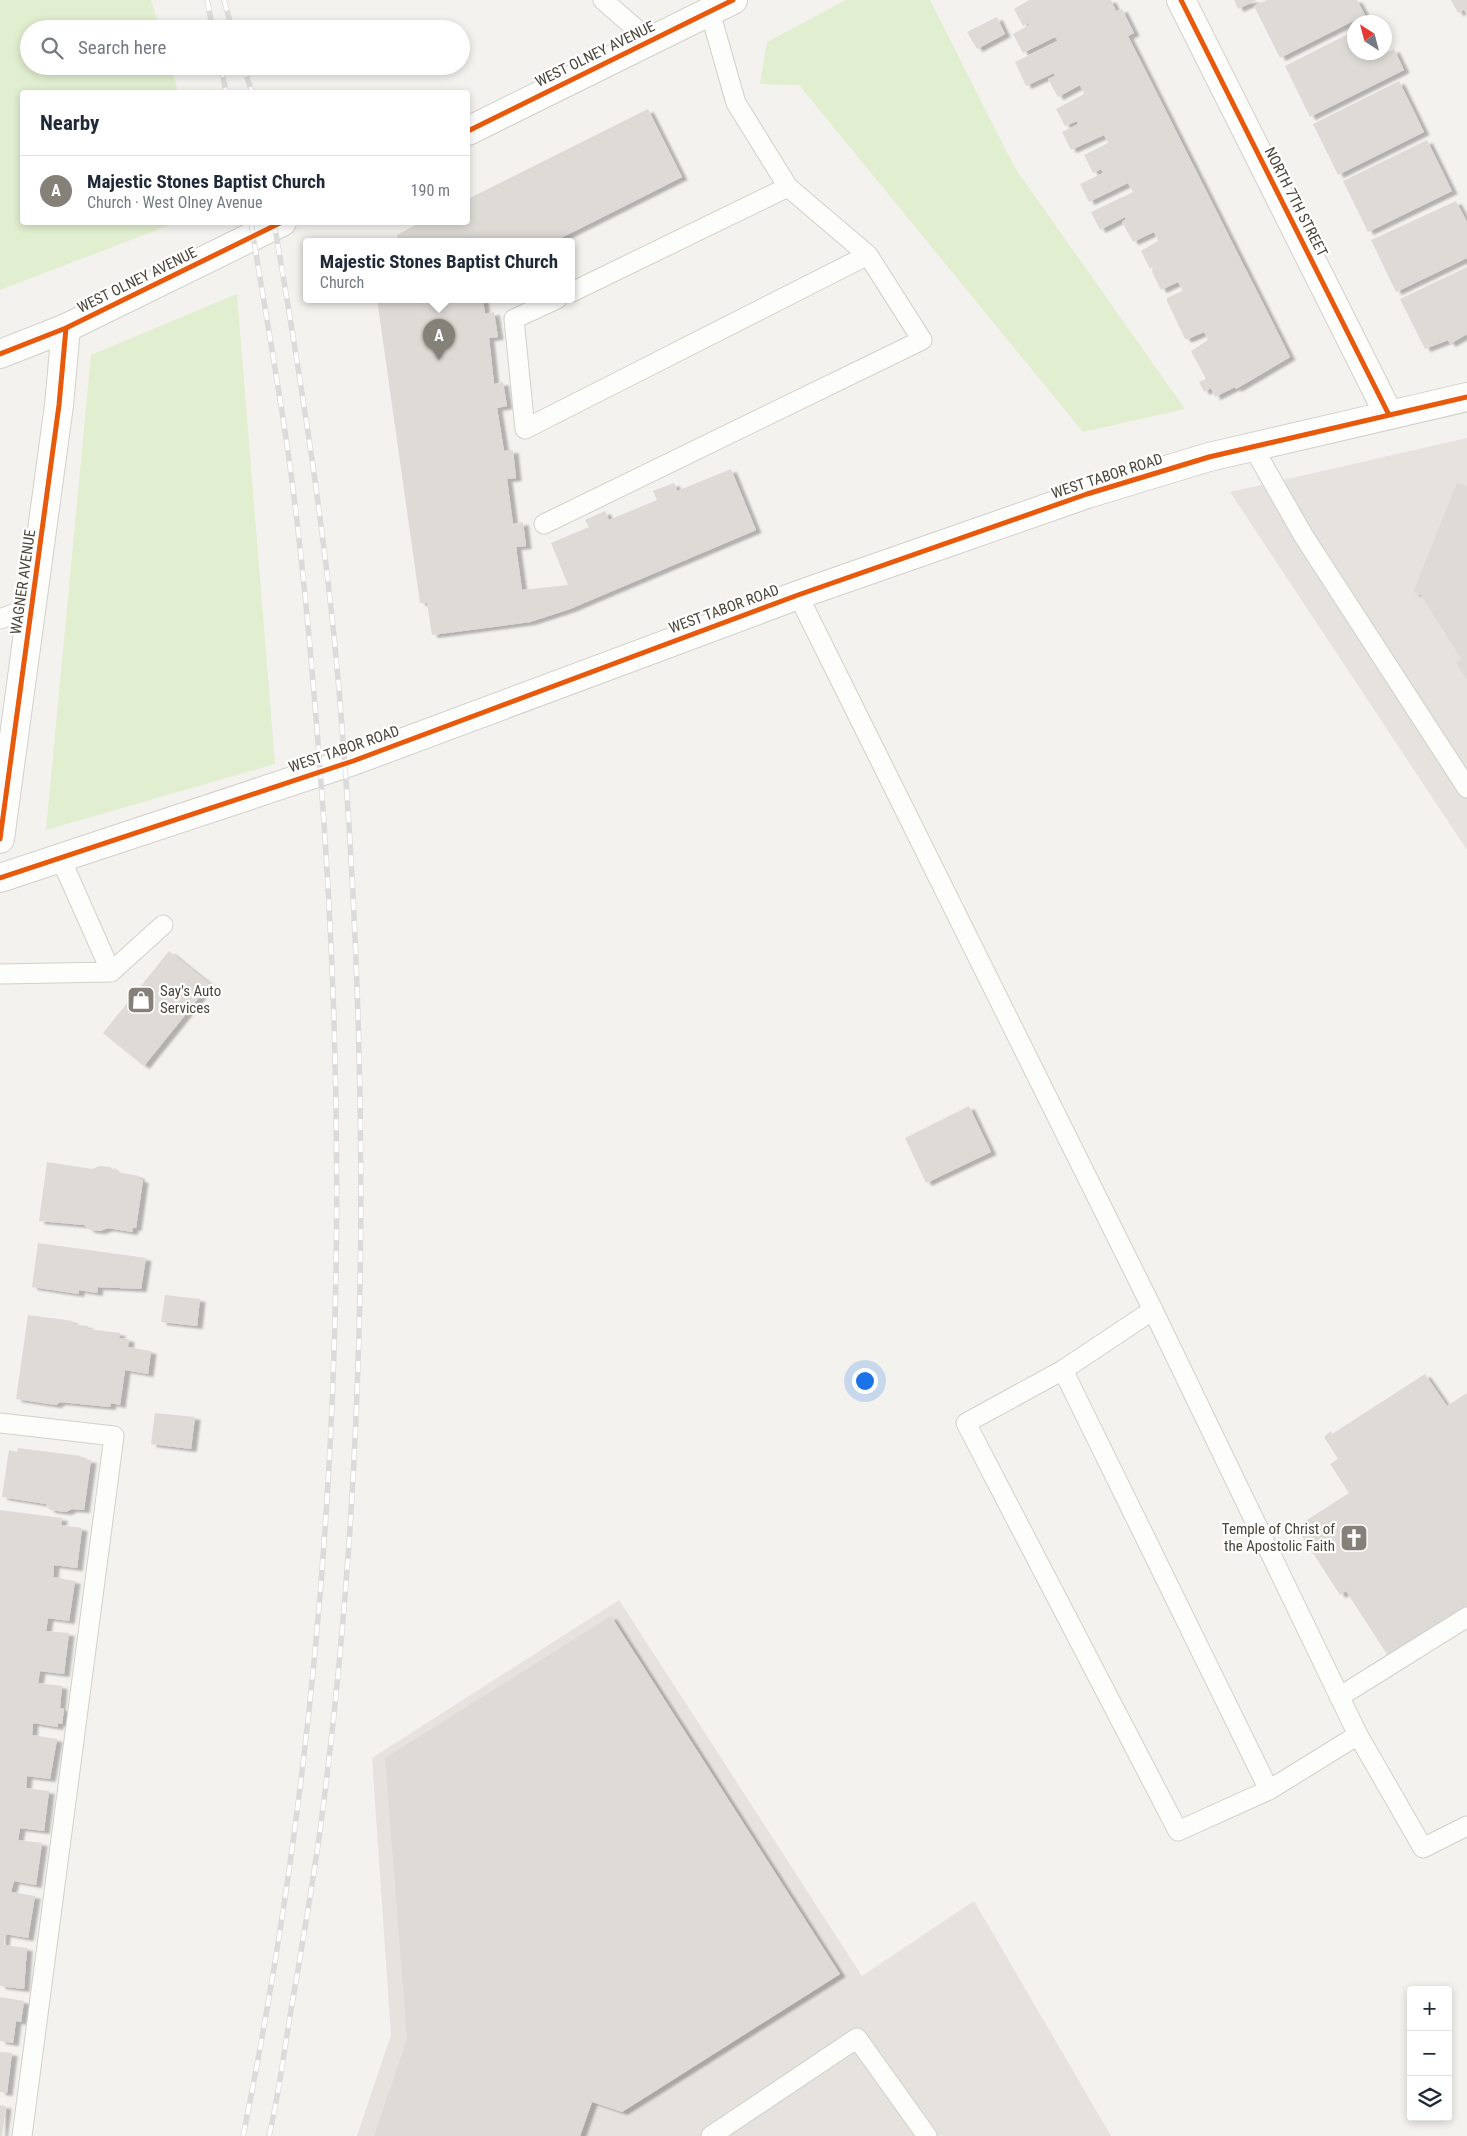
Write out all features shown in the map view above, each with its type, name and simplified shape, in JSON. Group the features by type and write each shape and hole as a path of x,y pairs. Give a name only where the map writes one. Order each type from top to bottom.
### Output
{"street":[{"name":"NORTH 7TH STREET","path":"1181,0 1390,415"},
{"name":"WEST OLNEY AVENUE","path":"470,130 722,6"},
{"name":"WEST OLNEY AVENUE","path":"0,354 66,328 276,225"},
{"name":"WAGNER AVENUE","path":"0,839 59,406 66,328"},
{"name":"WEST TABOR ROAD","path":"0,878 353,761 798,595 1087,494 1209,457 1467,397"}],"lane":[{"path":"603,0 650,41"},
{"path":"544,524 922,340 868,255 788,186 736,103 722,6"},
{"path":"575,291 788,186"},
{"path":"548,303 514,319 525,429 868,255"},
{"path":"1253,447 1303,535 1467,788"},
{"path":"798,595 1153,1310 1358,1736 1423,1848 1467,1826"},
{"path":"0,619 32,608"},
{"path":"60,857 110,972"},
{"path":"0,974 110,972 163,925"},
{"path":"1153,1310 1063,1370 966,1423 1178,1831 1269,1790 1358,1736"},
{"path":"1063,1370 1269,1790"},
{"path":"0,1422 114,1436 22,2136"},
{"path":"1339,1697 1467,1617"},
{"path":"711,2136 857,2038 927,2136"}],"shaded area":[{"path":"1467,438 1467,850 1230,492"},
{"path":"619,1600 862,1976 974,1901 1111,2136 357,2136 391,2035 372,1758"}],"green space":[{"path":"0,0 151,0 157,20 20,20 20,75 173,75 177,90 20,90 20,225 170,225 0,290"},
{"path":"846,0 930,0 1015,168 1185,409 1083,432 799,85 760,84 767,42"},
{"path":"237,294 275,764 46,830 91,355"}],"building":[{"path":"1029,0 1111,0 1116,11 1122,9 1134,33 1128,36 1290,357 1236,389 1235,387 1215,397 1211,388 1204,392 1199,382 1206,379 1191,351 1208,340 1204,332 1185,339 1167,301 1167,298 1182,291 1181,287 1178,282 1161,290 1152,272 1153,267 1150,269 1141,251 1158,241 1154,232 1133,242 1122,222 1126,219 1125,217 1100,230 1091,212 1133,192 1128,183 1089,202 1080,184 1103,173 1101,169 1093,173 1084,155 1108,143 1104,135 1071,150 1062,132 1078,124 1077,121 1065,126 1056,109 1084,94 1080,85 1058,97 1048,79 1055,76 1054,73 1026,86 1015,62 1058,41 1055,37 1023,53 1013,34 1029,25 1028,23 1023,26 1014,9"},
{"path":"1234,0 1257,0 1238,9"},
{"path":"1267,0 1357,0 1365,15 1347,15 1347,24 1280,58 1254,6"},
{"path":"1451,0 1467,0 1467,16 1464,10 1458,13"},
{"path":"997,17 1005,34 977,49 967,32"},
{"path":"1347,35 1347,60 1392,60 1392,50 1394,49 1404,70 1310,117 1285,66"},
{"path":"1399,81 1424,132 1338,175 1313,124"},
{"path":"648,109 682,177 561,238 398,238 397,235 415,225 470,225 470,198"},
{"path":"1427,140 1452,191 1368,232 1343,181"},
{"path":"1456,201 1467,222 1467,258 1396,292 1371,240"},
{"path":"1467,267 1467,334 1450,344 1448,340 1425,349 1400,299"},
{"path":"378,303 484,303 485,314 494,312 498,337 489,338 494,384 503,382 507,406 497,408 504,451 513,450 516,478 507,479 513,524 523,522 526,546 516,547 522,590 568,585 551,543 589,527 585,520 605,511 609,520 657,500 653,491 674,483 677,491 731,469 756,530 570,609 530,622 432,635 427,603 420,603"},
{"path":"1457,483 1467,487 1467,680 1456,663 1461,659 1421,595 1413,592"},
{"path":"169,951 210,984 144,1066 103,1033"},
{"path":"969,1106 991,1152 926,1183 905,1138"},
{"path":"47,1162 92,1169 100,1166 110,1167 117,1172 139,1176 139,1179 143,1180 136,1228 133,1228 132,1232 108,1228 100,1231 90,1230 84,1225 39,1221"},
{"path":"38,1243 146,1258 141,1289 98,1287 97,1293 79,1290 79,1294 32,1287"},
{"path":"165,1295 200,1299 197,1326 161,1322"},
{"path":"28,1315 73,1321 72,1324 88,1326 88,1329 120,1333 119,1338 129,1339 128,1347 151,1351 148,1374 125,1370 120,1405 111,1403 110,1407 60,1402 56,1405 16,1399"},
{"path":"1425,1374 1447,1406 1467,1393 1467,1609 1390,1659 1346,1591 1340,1595 1296,1527 1349,1493 1330,1464 1338,1459 1324,1437 1331,1431 1332,1434"},
{"path":"155,1413 195,1417 191,1449 151,1444"},
{"path":"18,1448 81,1456 80,1459 91,1460 84,1510 72,1509 66,1512 50,1510 46,1504 2,1497 9,1450 17,1452"},
{"path":"0,1510 62,1518 61,1525 82,1528 77,1568 54,1565 53,1577 75,1581 69,1621 48,1618 46,1631 69,1633 64,1674 40,1671 38,1683 62,1686 60,1708 64,1709 62,1724 58,1723 58,1727 33,1723 32,1735 57,1739 50,1779 27,1776 26,1788 49,1791 44,1831 20,1828 18,1840 42,1843 36,1885 14,1881 11,1892 35,1896 28,1938 5,1934 4,1945 27,1948 24,1989 0,1986"},
{"path":"611,1616 840,1974 622,2112 592,2102 580,2136 374,2136 407,2039 385,1758"},
{"path":"0,1997 24,2001 21,2022 16,2021 13,2043 0,2041"},
{"path":"0,2052 12,2053 7,2093 0,2092"},
{"path":"0,2105 6,2106 2,2136 0,2136"}],"railway":[{"path":"207,0 211,20"},
{"path":"224,0 230,20"},
{"path":"223,75 226,90"},
{"path":"246,75 251,90"},
{"path":"243,2136 274,1967 299,1797 317,1626 330,1455 336,1284 336,1112 331,940 317,729 307,610 293,491 251,225"},
{"path":"269,2136 317,1855 336,1690 349,1550 360,1267 360,1125 357,984 340,702 321,521 274,225"}],"cycle path":[{"path":"470,130 733,0"},
{"path":"1181,0 1389,415"},
{"path":"0,354 66,328 276,225"},
{"path":"0,839 59,405 66,328"},
{"path":"0,878 353,761 798,595 1087,494 1209,457 1467,397"}],"place":[{"name":"Majestic Stones Baptist Church","path":"439,360"},
{"name":"Say's Auto Services","path":"141,1000"},
{"name":"Temple of Christ of the Apostolic Faith","path":"1354,1538"}]}
